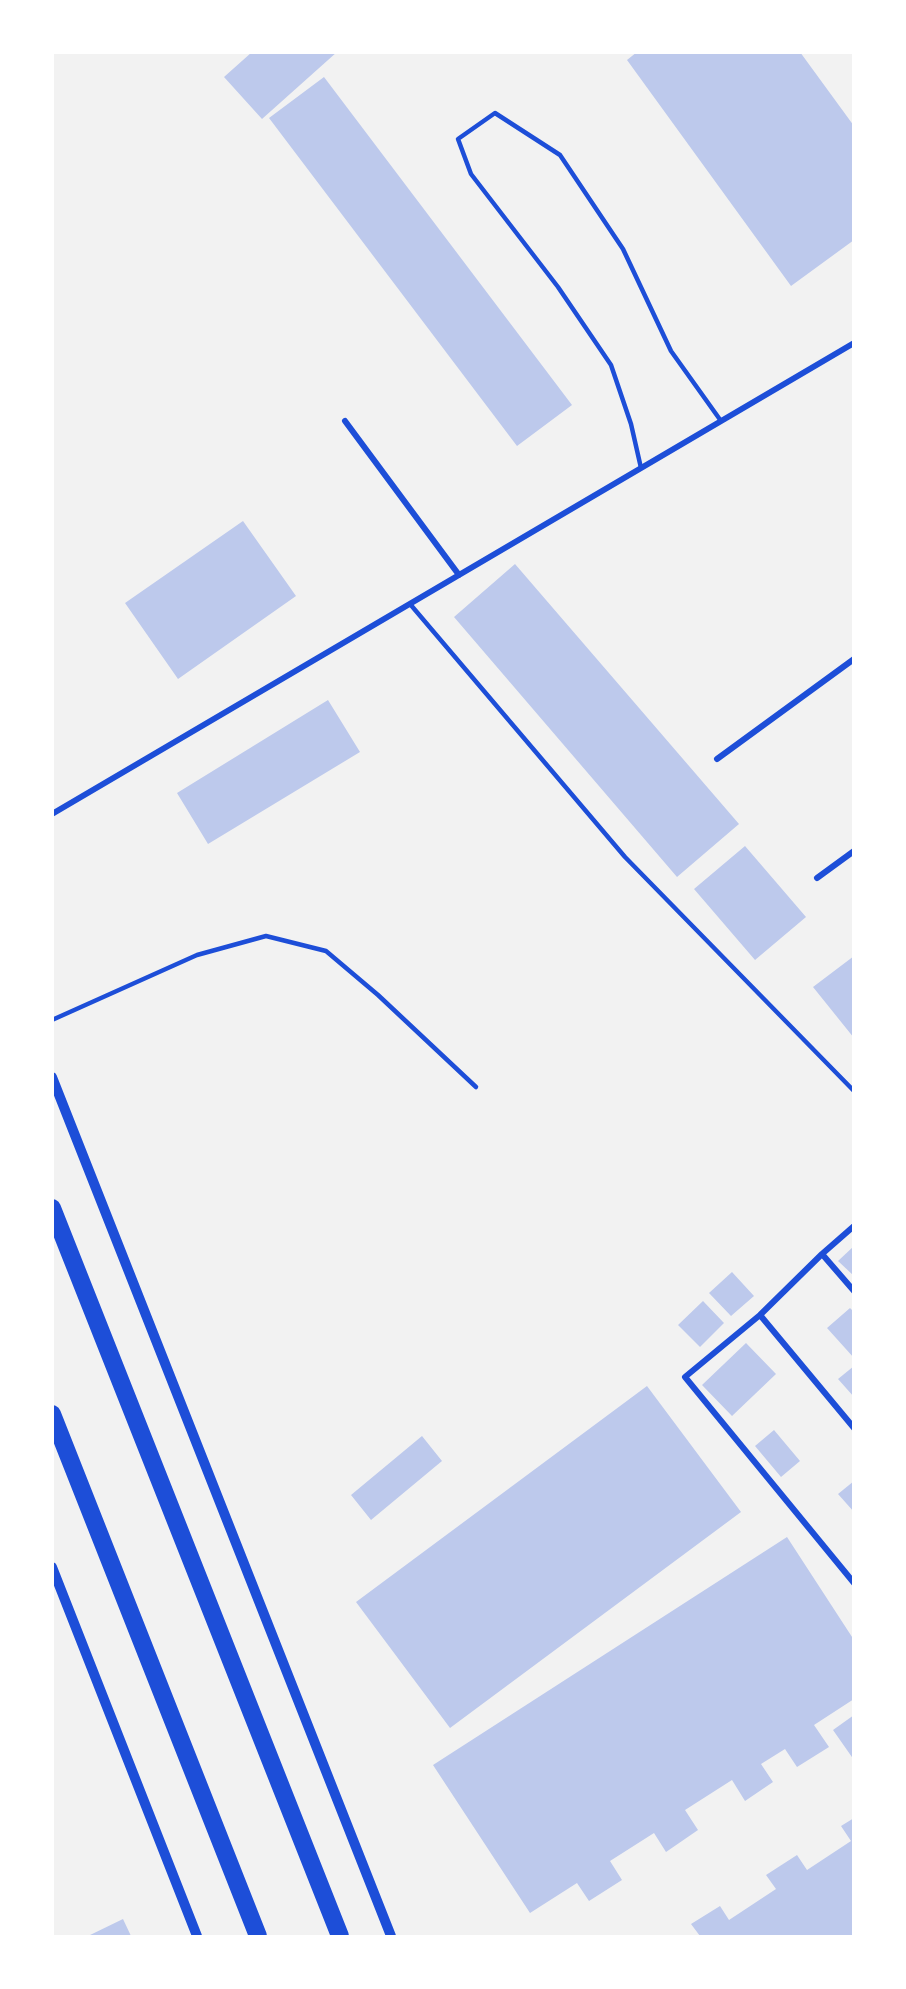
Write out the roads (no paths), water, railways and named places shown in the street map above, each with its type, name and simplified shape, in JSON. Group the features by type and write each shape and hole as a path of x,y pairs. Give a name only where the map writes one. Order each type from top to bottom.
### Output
{"highway":[{"path":"52,1208 340,1936"},
{"path":"52,1414 258,1936"}],"street":[{"path":"52,814 854,343"},
{"path":"345,421 459,575"},
{"path":"717,759 854,659"},
{"path":"817,878 854,851"},
{"path":"52,1077 391,1936"},
{"path":"854,1226 822,1254 760,1316 685,1377 854,1582"},
{"path":"822,1254 854,1291"},
{"path":"760,1316 854,1428"},
{"path":"52,1567 57,1591 197,1936"}],"lane":[{"path":"641,468 631,424 610,365 558,287 471,174 458,139 495,113 560,155 623,249 671,351 721,421"},
{"path":"410,604 625,857 854,1091"},
{"path":"52,1020 197,955 266,936 326,951 378,995 476,1087"}]}
